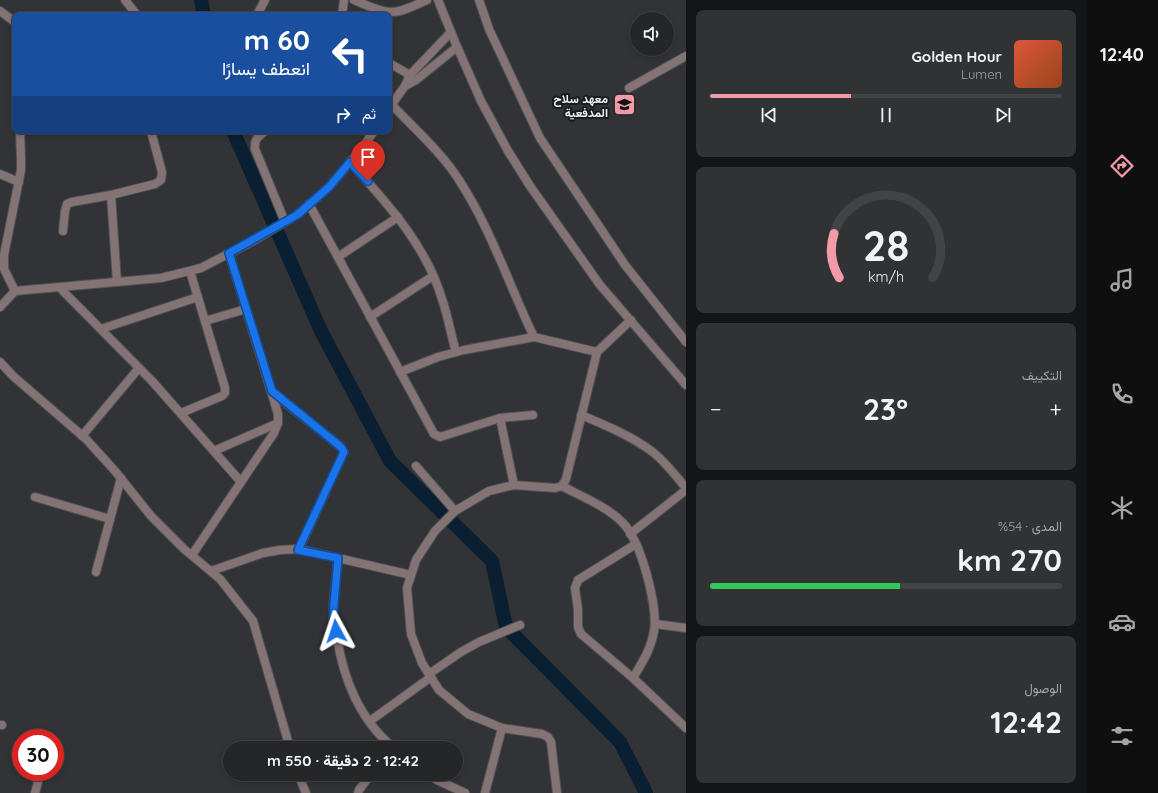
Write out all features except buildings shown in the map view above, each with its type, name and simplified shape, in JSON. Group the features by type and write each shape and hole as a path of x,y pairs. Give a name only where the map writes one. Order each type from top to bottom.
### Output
{"street":[{"path":"125,0 135,12"},
{"path":"258,12 264,0"},
{"path":"342,12 344,0"},
{"path":"354,0 384,12"},
{"path":"392,13 398,12 427,0"},
{"path":"438,0 481,101 530,186 600,285 686,385"},
{"path":"479,0 489,29 540,138 625,265 686,342"},
{"path":"0,11 12,20"},
{"path":"392,104 405,86 410,75 451,32"},
{"path":"405,86 416,80 457,47"},
{"path":"629,88 686,56"},
{"path":"392,65 410,75"},
{"path":"392,109 439,155 459,179 493,241 534,337"},
{"path":"15,291 4,269 2,253 19,182 22,159 20,134"},
{"path":"63,231 66,204 111,195 154,184 161,180 162,172 152,134"},
{"path":"262,134 255,143 256,149 285,222"},
{"path":"0,307 15,291 161,278 201,268 297,215 329,187 363,147 372,134"},
{"path":"350,162 385,200 410,234 433,276 442,298 456,352"},
{"path":"0,174 19,182"},
{"path":"111,195 117,282"},
{"path":"309,204 434,434 440,437 500,418 533,414"},
{"path":"338,257 398,217"},
{"path":"192,555 274,433 278,423 278,414 272,391 229,253"},
{"path":"181,414 222,396 225,393 225,388 190,271"},
{"path":"370,317 433,276"},
{"path":"59,287 140,368 241,482"},
{"path":"101,329 198,297"},
{"path":"205,321 246,309"},
{"path":"558,793 551,742 548,737 542,734 502,728 468,714 440,690 422,663 411,634 407,588 416,560 435,531 453,514 489,491 514,485 555,488 562,486 566,479 597,352 631,320"},
{"path":"400,372 438,357 456,352 534,337 597,352"},
{"path":"0,362 13,376 82,436 121,478 151,516 220,579 253,621 288,741"},
{"path":"82,436 140,368"},
{"path":"0,373 13,376"},
{"path":"272,391 341,447 344,452 298,550"},
{"path":"581,415 635,440 651,451 664,463 686,489 630,534"},
{"path":"500,418 514,485"},
{"path":"214,451 278,423"},
{"path":"416,466 453,514"},
{"path":"96,572 121,478"},
{"path":"562,486 604,509 623,523 636,544 651,591 655,624 649,650 633,678"},
{"path":"35,497 110,519"},
{"path":"636,544 578,580 575,588 579,631 633,678 686,728"},
{"path":"211,571 263,553 280,550 298,550 411,575"},
{"path":"338,558 333,616 344,672 356,700 370,721 386,741"},
{"path":"655,624 686,628"},
{"path":"370,721 461,652 479,642 520,625"},
{"path":"485,793 502,728"},
{"path":"301,781 306,793"},
{"path":"358,793 358,790 365,781"},
{"path":"438,781 465,793"},
{"path":"35,793 38,782"}],"waterway":[{"path":"201,0 203,12"},
{"path":"234,134 321,331 390,461 492,561 506,627 620,742 646,793"}],"place":[{"name":"معهد سلاح المدفعية","path":"624,105"}],"route":[{"path":"336,631 333,616 338,558 298,550 344,452 341,447 272,391 229,253 253,241 297,215 329,187 350,162 368,181"}]}
